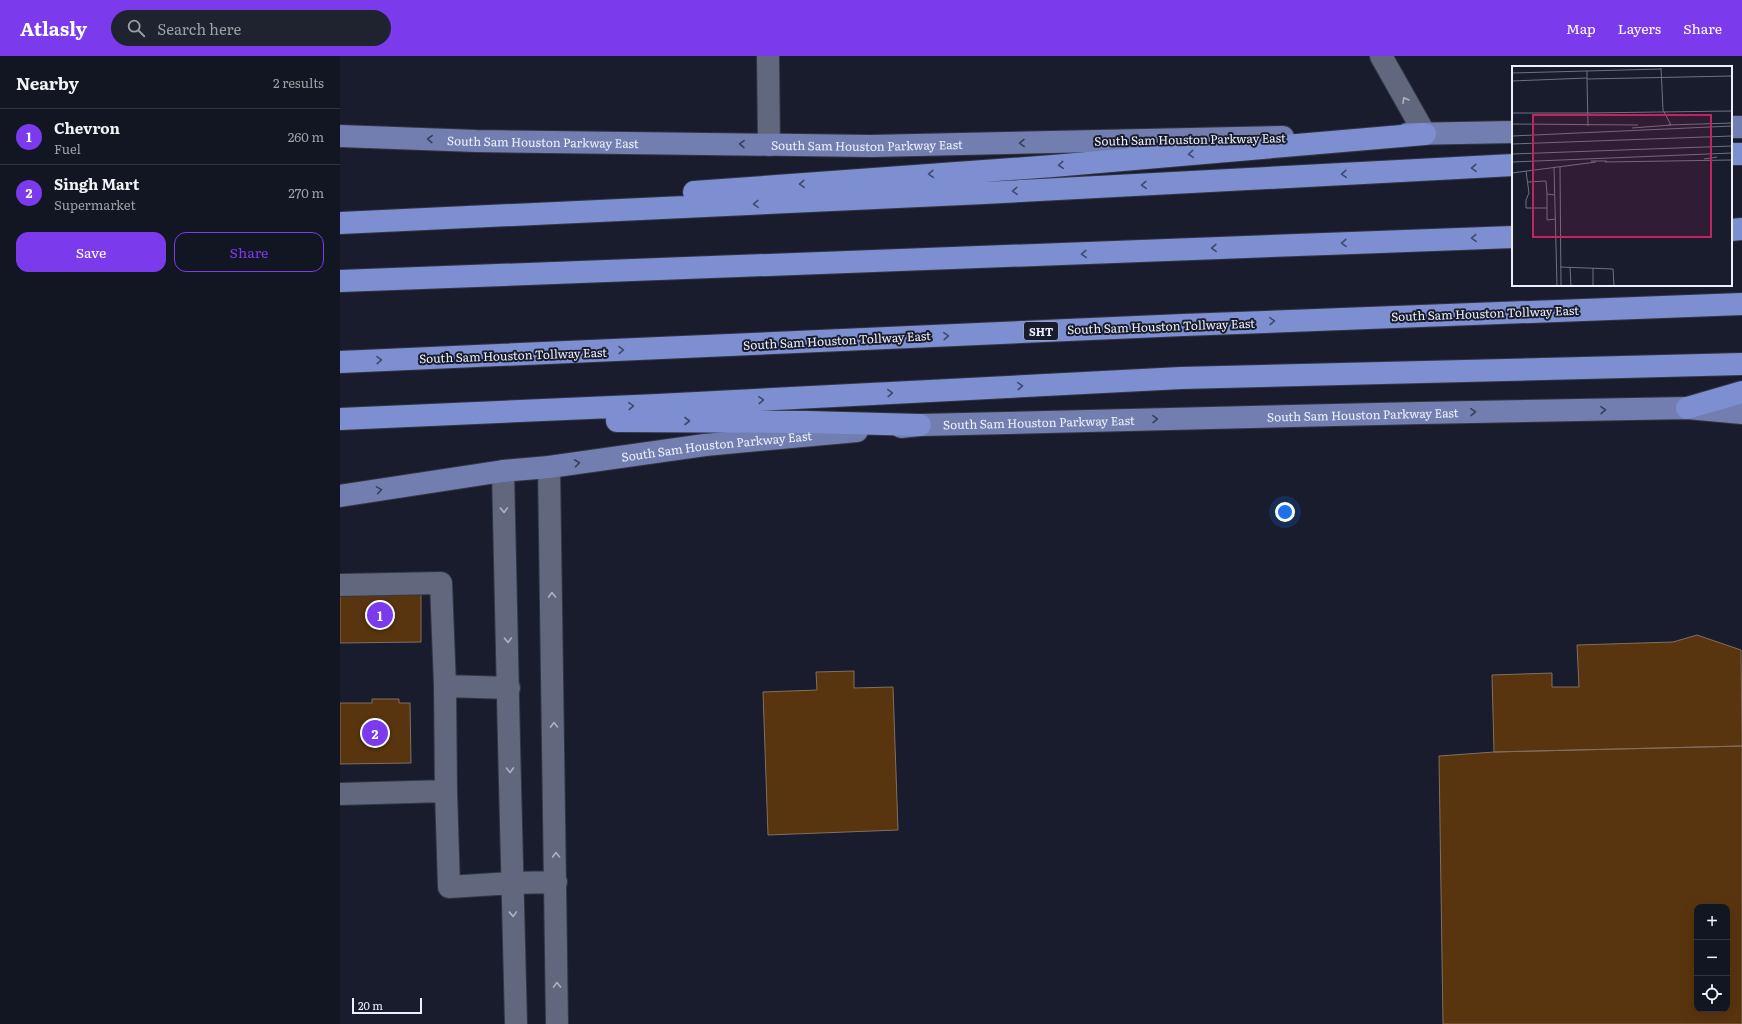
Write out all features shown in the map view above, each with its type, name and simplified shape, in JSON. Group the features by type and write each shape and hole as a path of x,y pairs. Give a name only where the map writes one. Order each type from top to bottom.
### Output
{"highway":[{"path":"340,218 1053,166 1425,134"},
{"path":"340,223 968,194 1512,166"},
{"path":"1732,230 1742,229"},
{"path":"340,281 1512,237"},
{"name":"South Sam Houston Tollway East","path":"340,362 1183,325 1742,304"},
{"path":"340,421 1181,378 1742,364"},
{"path":"1687,408 1742,392"},
{"path":"340,421 510,420 807,422 920,425"}],"main road":[{"name":"South Sam Houston Parkway East","path":"340,136 476,141 871,146 1512,132"},
{"name":"South Sam Houston Parkway East","path":"340,496 503,471 549,467 704,445 920,425 1687,408 1742,413"}],"lane":[{"path":"768,56 769,145"},
{"path":"1381,56 1425,134"},
{"path":"549,467 557,1024"},
{"path":"503,471 516,1024"},
{"path":"340,585 442,583 448,887 556,882"},
{"path":"445,686 509,688"},
{"path":"340,794 446,791"}],"building":[{"path":"421,587 421,642 340,643 340,588"},
{"path":"1697,635 1741,650 1742,746 1494,752 1492,675 1552,673 1552,687 1579,687 1577,645 1673,642"},
{"path":"854,671 854,688 893,687 898,830 768,835 763,692 817,690 816,672"},
{"path":"372,699 399,699 399,703 410,703 411,763 340,764 340,703 372,703"},
{"path":"1742,746 1742,1024 1443,1024 1439,756 1494,752"}],"place":[{"name":"Chevron","path":"380,615"},
{"name":"Singh Mart","path":"375,733"}]}
